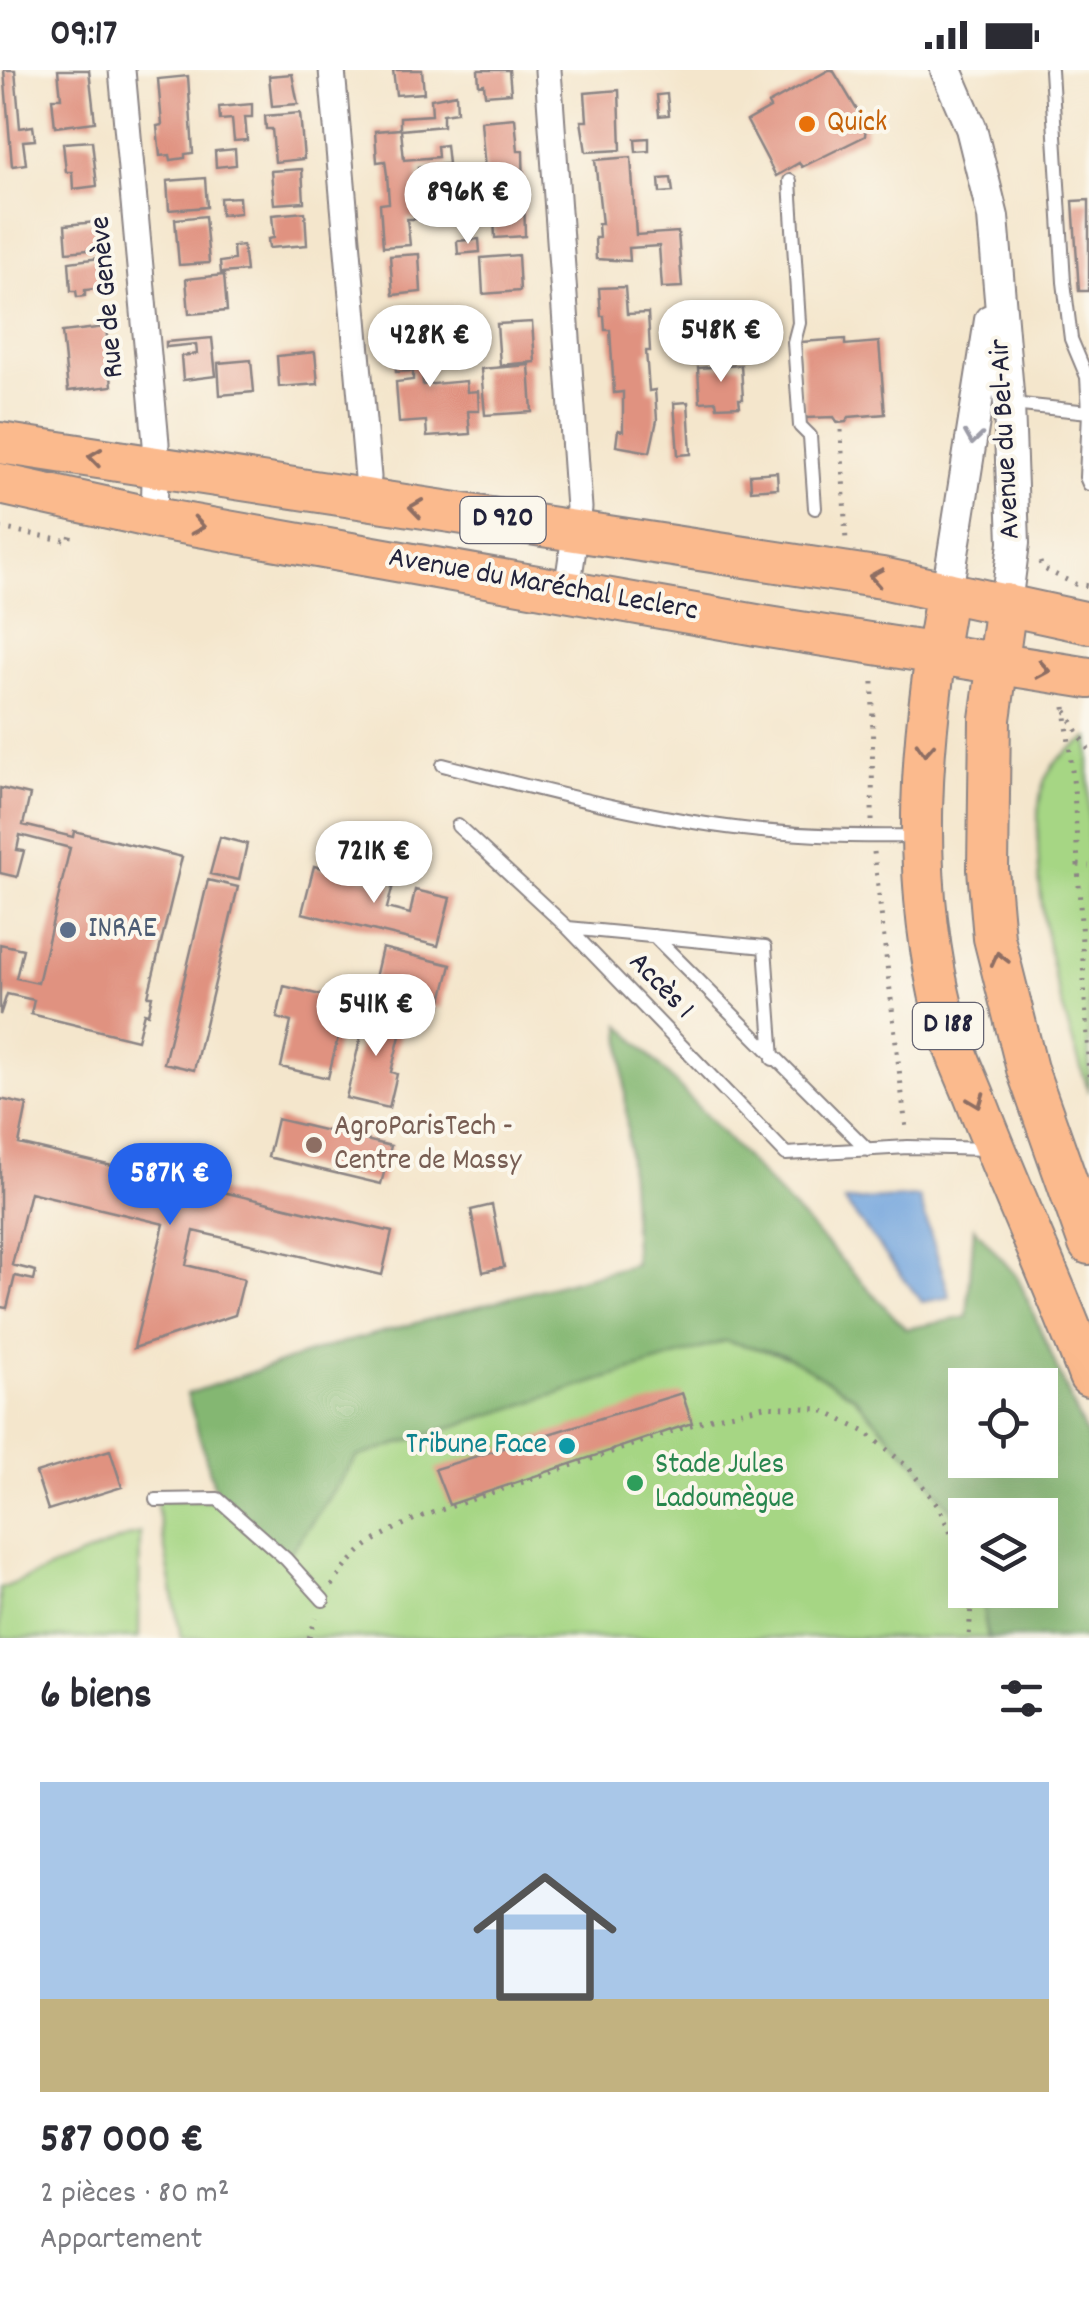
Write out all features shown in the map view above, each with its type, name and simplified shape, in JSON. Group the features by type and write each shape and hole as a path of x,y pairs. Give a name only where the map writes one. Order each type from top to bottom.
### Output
{"main road":[{"name":"Avenue du Maréchal Leclerc","path":"0,443 882,578 1089,623"},
{"name":"Avenue du Maréchal Leclerc","path":"0,484 154,518 762,626 1089,678"},
{"name":"D 188","path":"947,592 929,688 921,795 923,888 944,1017 1089,1376"},
{"name":"D 188","path":"1006,604 990,720 988,868 994,938 1027,1069 1089,1244"}],"street":[{"name":"Rue de Genève","path":"122,70 157,466 154,518"},
{"path":"332,70 368,476 364,500"},
{"path":"548,70 579,508 567,590"},
{"name":"Avenue du Bel-Air","path":"946,70 971,128 993,217 1009,404 1014,543 1006,604"},
{"name":"Avenue du Bel-Air","path":"947,592 997,273"}],"lane":[{"path":"1050,70 1064,282 1071,340 1087,377 1089,484"},
{"path":"790,181 799,323 794,342 800,426 810,436 815,508"},
{"path":"1009,404 1089,412"},
{"path":"444,766 589,801 744,830 922,836"},
{"path":"458,826 568,928"},
{"name":"Accès 1","path":"568,928 764,947 774,1058"},
{"name":"Accès 1","path":"568,928 786,1154 908,1147 995,1149"},
{"path":"654,936 868,1150"},
{"path":"156,1500 218,1499 286,1558 323,1600"}],"path":[{"path":"841,430 846,551"},
{"path":"1038,557 1042,568 1075,584 1089,586"},
{"path":"873,662 872,837 908,1147"},
{"path":"1089,752 1065,708 1074,788 1089,1078"},
{"path":"1078,865 1089,866"},
{"path":"309,1638 323,1600 350,1558 374,1539 416,1518 712,1418 764,1406 820,1410 867,1433 909,1468 938,1506 948,1527"},
{"path":"969,1638 971,1608"}],"green space":[{"path":"1089,738 1089,1092 1048,947 1040,887 1038,816 1049,772 1064,755"},
{"path":"621,1025 906,1329 967,1317 974,1227 1018,1278 1057,1368 948,1368 948,1478 1058,1478 1058,1370 1089,1442 1089,1638 988,1638 983,1608 1058,1608 1058,1498 948,1498 948,1505 853,1396 783,1354 725,1341 357,1457 286,1559 218,1499 187,1394 327,1347 635,1264"},
{"name":"Stade Jules Ladoumègue","path":"725,1340 789,1357 853,1396 948,1505 948,1608 983,1608 988,1638 181,1638 156,1500 218,1499 286,1558 357,1457"},
{"path":"140,1532 139,1638 0,1638 0,1589"}],"water":[{"path":"919,1197 950,1297 922,1302 844,1201"}],"building":[{"path":"4,70 15,70 20,128 33,126 35,140 23,141 26,164 12,166"},
{"path":"58,70 89,70 95,122 55,127 52,98 61,98"},
{"path":"393,70 422,70 424,93 396,95"},
{"path":"478,70 509,70 511,93 485,95 484,84 479,85"},
{"name":"Quick","path":"833,70 866,125 865,136 776,176 747,121 770,108 768,104"},
{"path":"292,74 298,104 272,106 269,76"},
{"path":"188,76 193,153 171,160 170,155 160,156 158,79"},
{"path":"619,90 621,150 586,152 581,121 587,121 585,93"},
{"path":"456,94 457,112 443,114 443,126 401,130 404,160 438,157 437,146 446,145 448,164 418,167 418,219 407,219 410,245 383,247 380,204 389,203 385,161 377,162 375,131 400,129 400,117 432,115 431,99"},
{"path":"667,94 669,115 659,116 657,95"},
{"path":"252,104 252,117 245,117 247,140 234,141 232,119 220,120 219,107"},
{"path":"300,113 304,159 275,162 272,129 266,129 265,116"},
{"path":"515,118 518,151 523,151 525,236 495,238 494,216 480,217 479,196 487,196 481,121"},
{"path":"649,138 649,151 636,152 635,139"},
{"path":"92,141 97,186 73,189 72,172 66,172 63,143"},
{"path":"235,149 236,165 216,167 215,151"},
{"path":"631,157 636,235 678,232 682,287 662,288 659,246 629,248 630,261 596,259 595,238 599,238 598,224 602,224 595,160"},
{"path":"302,169 304,202 274,204 271,171"},
{"path":"205,178 207,207 169,210 167,181"},
{"path":"671,178 673,192 660,193 659,179"},
{"path":"239,197 240,213 221,215 220,198"},
{"path":"1089,200 1089,291 1079,291 1073,201"},
{"path":"305,212 307,245 269,248 268,239 274,238 272,215"},
{"path":"205,216 209,263 179,265 175,219"},
{"path":"96,222 99,249 67,252 65,225"},
{"path":"479,239 480,252 458,254 457,241"},
{"path":"243,245 246,271 221,273 220,262 234,260 233,246"},
{"path":"419,254 421,292 393,295 390,256"},
{"path":"518,255 520,291 483,294 481,258"},
{"path":"100,258 103,288 85,290 85,296 77,297 76,291 71,291 69,262"},
{"path":"224,275 227,311 189,314 186,279"},
{"path":"625,287 627,314 648,313 649,391 655,390 657,420 650,452 616,446 618,430 623,431 623,392 614,393 610,330 605,330 601,316 599,288"},
{"path":"532,322 535,362 500,365 497,324"},
{"path":"106,327 112,386 68,391 62,332"},
{"path":"429,329 433,370 422,371 423,385 466,381 467,392 478,391 479,411 468,411 470,434 427,437 426,421 399,423 396,382 413,380 413,371 396,372 393,331"},
{"path":"212,338 216,376 183,380 181,356 197,354 196,344 166,347 166,342"},
{"path":"845,339 845,345 879,342 885,414 849,417 838,423 834,417 805,418 801,342"},
{"path":"315,352 318,384 279,387 277,356"},
{"path":"251,360 254,392 220,395 218,363"},
{"path":"529,365 532,412 485,415 481,369"},
{"path":"741,365 740,406 717,407 716,401 700,402 698,368"},
{"path":"688,402 691,454 678,455 674,403"},
{"path":"777,472 778,488 751,490 750,474"},
{"path":"0,788 30,795 23,825 73,837 74,831 182,857 148,996 152,996 148,1014 144,1013 137,1040 31,1014 34,1000 7,994 0,1015 0,944 23,949 16,978 38,983 70,848 20,835 17,850 24,851 17,877 0,873"},
{"path":"220,837 247,844 239,880 210,874"},
{"path":"314,866 393,885 387,908 410,914 415,890 450,898 438,946 302,913"},
{"path":"208,880 238,887 194,1070 164,1063"},
{"path":"382,948 451,965 440,1008 372,991"},
{"path":"284,986 352,1003 345,1034 339,1033 328,1078 281,1067 291,1022 277,1018"},
{"path":"368,1007 405,1016 391,1072 397,1074 389,1108 346,1098"},
{"path":"0,1099 27,1105 19,1144 392,1232 382,1275 194,1231 186,1265 244,1279 235,1315 134,1348 164,1224 30,1192 12,1265 36,1271 34,1280 15,1276 7,1308 0,1307"},
{"path":"277,1119 391,1146 381,1184 268,1157"},
{"path":"492,1205 504,1267 483,1272 471,1210"},
{"name":"Tribune Face","path":"682,1393 692,1423 449,1505 435,1469"},
{"path":"110,1450 122,1487 48,1510 36,1473"}],"place":[{"name":"Quick","path":"807,124"},
{"name":"INRAE","path":"68,930"},
{"name":"AgroParisTech - Centre de Massy","path":"314,1145"},
{"name":"Tribune Face","path":"567,1446"},
{"name":"Stade Jules Ladoumègue","path":"635,1483"}]}
